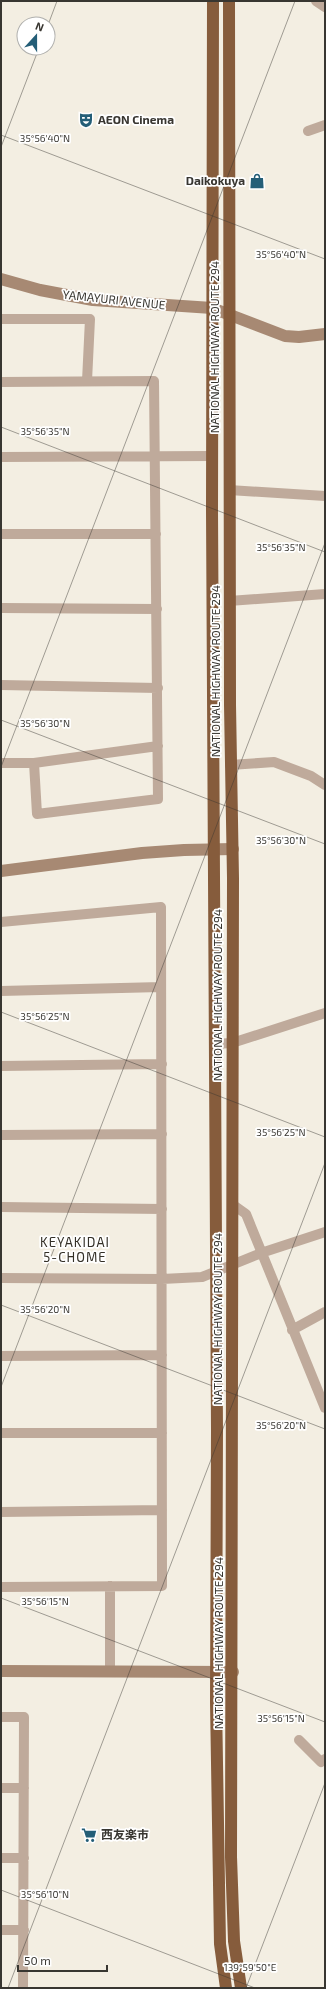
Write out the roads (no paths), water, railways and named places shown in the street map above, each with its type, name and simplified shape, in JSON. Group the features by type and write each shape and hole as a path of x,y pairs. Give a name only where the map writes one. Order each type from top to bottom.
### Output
{"highway":[{"name":"NATIONAL HIGHWAY ROUTE 294","path":"213,1 212,456 216,1272 216,1672 218,1894 220,1944 226,1988"},
{"name":"NATIONAL HIGHWAY ROUTE 294","path":"229,1 229,601 230,765 233,849 233,1264 231,1453 233,1672 232,1857 234,1941 241,1988"}],"street":[{"path":"316,1 325,7"},
{"path":"308,132 325,125"},
{"name":"YAMAYURI AVENUE","path":"1,279 40,290 93,300 212,308 285,336 299,337 325,334"},
{"path":"1,318 90,320 87,381"},
{"path":"1,382 154,381 158,799 37,814 34,763"},
{"path":"1,457 212,456"},
{"path":"229,490 325,496"},
{"path":"1,534 156,534"},
{"path":"229,601 325,594 325,586"},
{"path":"1,608 157,609"},
{"path":"1,685 158,688"},
{"path":"1,763 34,763 158,746"},
{"path":"230,765 274,762 311,776 325,785"},
{"path":"1,871 142,853 233,849"},
{"path":"1,922 161,907 162,987 162,1586 1,1587"},
{"path":"1,991 162,987"},
{"path":"214,1044 232,1043 325,1013"},
{"path":"1,1066 162,1064"},
{"path":"1,1135 162,1134"},
{"path":"232,1204 246,1214 260,1253 325,1408"},
{"path":"1,1207 162,1209"},
{"path":"1,1278 162,1279 202,1277 260,1253 325,1232"},
{"path":"292,1330 325,1312"},
{"path":"1,1356 162,1355"},
{"path":"1,1433 162,1433"},
{"path":"1,1512 162,1510"},
{"path":"110,1586 110,1671"},
{"path":"1,1671 233,1672"},
{"path":"1,1717 24,1717 23,1988"},
{"path":"299,1740 321,1762 325,1760"},
{"path":"1,1788 24,1788"},
{"path":"1,1858 24,1858"},
{"path":"1,1930 24,1930"}],"place":[{"name":"AEON Cinema","path":"86,120"},
{"name":"Daikokuya","path":"257,181"},
{"name":"西友楽市","path":"89,1835"}],"district":[{"name":"KEYAKIDAI 5-CHOME","path":"75,1250"}]}
